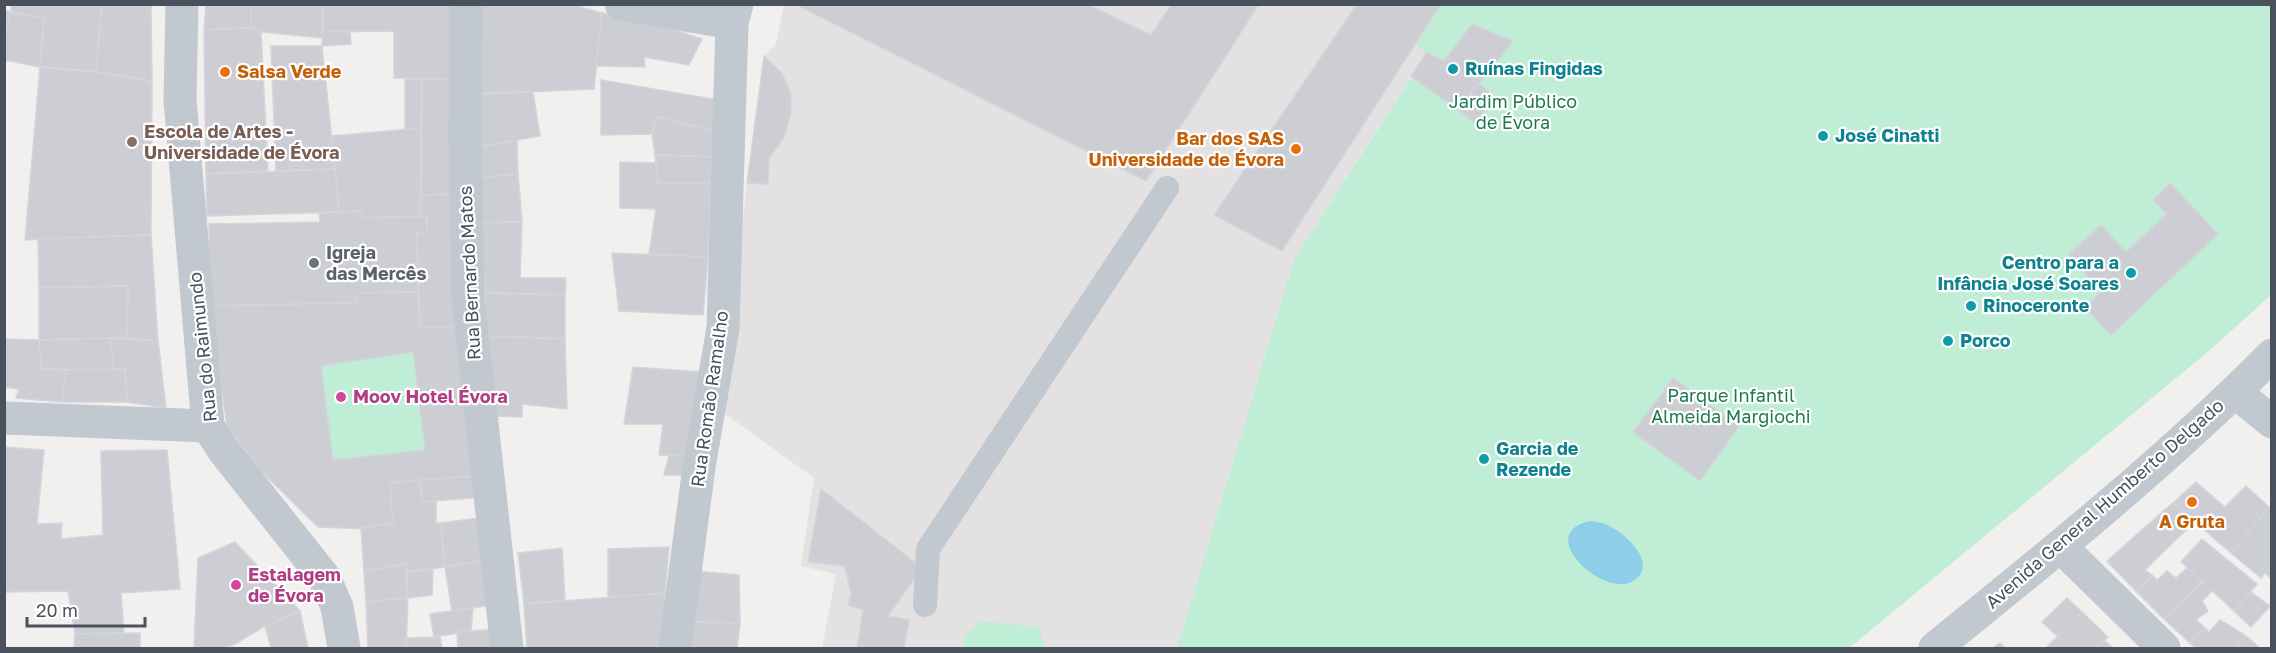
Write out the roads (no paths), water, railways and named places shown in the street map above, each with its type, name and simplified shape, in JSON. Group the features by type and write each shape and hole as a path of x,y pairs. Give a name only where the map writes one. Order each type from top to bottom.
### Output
{"street":[{"name":"Rua do Raimundo","path":"182,4 180,100 208,426 224,451 324,577 337,607 344,648"},
{"name":"Rua Bernardo Matos","path":"466,4 465,136 468,297 507,648"},
{"path":"621,4 735,14"},
{"name":"Rua Romão Ramalho","path":"675,648 699,467 723,328 735,14"},
{"path":"925,605 928,549 1167,188"},
{"name":"Avenida General Humberto Delgado","path":"1935,648 2061,547 2235,392 2271,355"},
{"path":"2235,392 2271,422"},
{"path":"4,418 208,426"},
{"path":"2061,547 2164,648"}],"water":[{"path":"1591,521 1603,523 1619,532 1639,552 1643,568 1635,580 1625,584 1612,583 1598,577 1575,558 1569,546 1569,536 1576,527"}],"place":[{"name":"Ruínas Fingidas","path":"1453,69"},
{"name":"Salsa Verde","path":"225,72"},
{"name":"José Cinatti","path":"1823,136"},
{"name":"Escola de Artes - Universidade de Évora","path":"132,142"},
{"name":"Bar dos SAS Universidade de Évora","path":"1296,149"},
{"name":"Igreja das Mercês","path":"314,263"},
{"name":"Centro para a Infância José Soares","path":"2131,273"},
{"name":"Rinoceronte","path":"1971,306"},
{"name":"Porco","path":"1948,341"},
{"name":"Moov Hotel Évora","path":"341,397"},
{"name":"Garcia de Rezende","path":"1484,459"},
{"name":"A Gruta","path":"2192,502"},
{"name":"Estalagem de Évora","path":"236,585"}],"park label":[{"name":"Jardim Público de Évora","path":"1513,112"},
{"name":"Parque Infantil Almeida Margiochi","path":"1731,406"}]}
